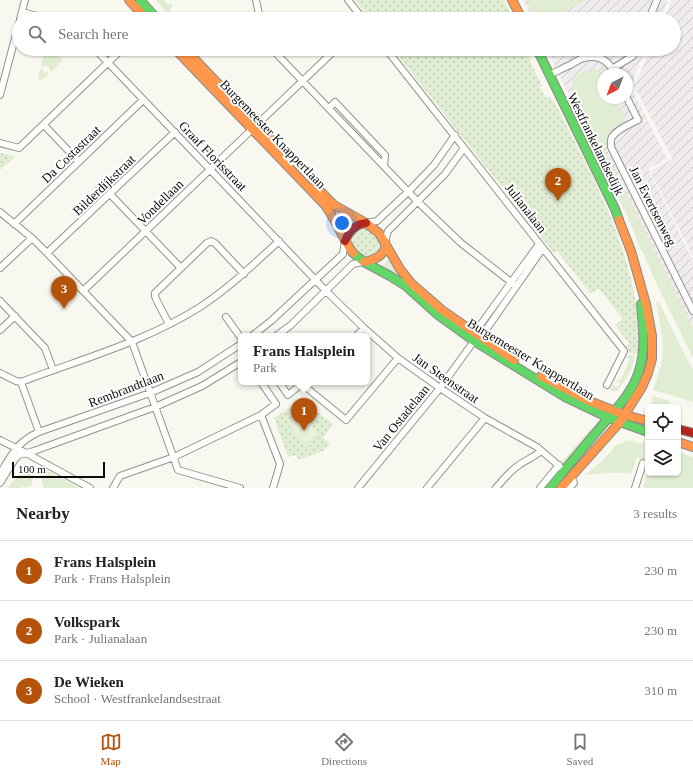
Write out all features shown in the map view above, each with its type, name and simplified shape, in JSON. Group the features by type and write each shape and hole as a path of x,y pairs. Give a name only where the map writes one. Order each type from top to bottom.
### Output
{"main road":[{"path":"129,0 140,12"},
{"path":"140,0 150,12"},
{"path":"512,0 518,12"},
{"name":"Burgemeester Knappertlaan","path":"182,56 334,205 366,223"},
{"name":"Burgemeester Knappertlaan","path":"191,56 273,150 325,205 332,215 345,241"},
{"name":"Westfrankelandsedijk","path":"540,56 615,209 631,251 646,304 652,336 652,359 648,373 626,415 620,422 564,470"},
{"path":"361,223 366,223 374,229 385,242 385,249 374,260 364,262 354,255 345,241 348,233 354,226 361,223"},
{"name":"Burgemeester Knappertlaan","path":"385,242 400,269 412,284 476,337 558,393 609,418 645,431"},
{"name":"Westfrankelandsedijk","path":"564,470 615,411 628,394 639,372 642,360 644,337 642,312 631,251"},
{"name":"Burgemeester Knappertlaan","path":"364,262 406,286 438,314 549,381 589,401 626,415 645,420"},
{"path":"681,430 693,433"},
{"path":"681,443 693,447"},
{"path":"550,488 564,470"},
{"path":"561,488 564,470"}],"street":[{"path":"22,12 25,0"},
{"path":"256,0 259,12"},
{"path":"348,0 357,12"},
{"path":"652,12 656,0"},
{"path":"0,95 1,85 12,47"},
{"name":"Graaf Florisstraat","path":"102,56 315,279"},
{"path":"0,143 19,148 115,56"},
{"path":"279,56 329,108 335,102 385,154 384,166 418,202 461,243 514,284"},
{"name":"Vondellaan","path":"83,291 329,56"},
{"name":"Julianalaan","path":"392,56 624,351 607,385"},
{"path":"618,68 633,56"},
{"path":"549,75 583,58 590,57 605,60 612,68"},
{"name":"Da Costastraat","path":"14,224 144,100"},
{"name":"Jan Evertsenweg","path":"630,104 638,120 618,131 612,138 611,147 693,311"},
{"path":"44,124 79,162"},
{"name":"Bilderdijkstraat","path":"47,253 175,132"},
{"path":"366,223 377,221 409,191 434,165 455,135"},
{"path":"385,242 388,231 445,174 464,148"},
{"path":"110,194 181,268"},
{"path":"0,212 32,238 132,342 178,470 231,487 240,488"},
{"path":"0,268 32,238"},
{"path":"169,324 156,299 155,293 211,241 244,274"},
{"path":"0,373 21,382 132,342 199,307 244,274 279,241"},
{"path":"256,333 271,322 343,254 345,241"},
{"name":"Van Ostadelaan","path":"358,488 440,388 541,246"},
{"path":"280,333 291,325 353,264 364,262"},
{"path":"315,279 326,291"},
{"name":"Jan Steenstraat","path":"326,291 370,333"},
{"path":"0,301 45,348 53,370"},
{"path":"0,330 14,316"},
{"path":"226,317 238,334"},
{"path":"359,333 364,328"},
{"name":"Jan Steenstraat","path":"370,333 398,358 440,388 485,418 536,447 564,470"},
{"name":"Rembrandtlaan","path":"0,474 16,449 26,439 40,432 150,393 198,372 238,346"},
{"path":"305,385 346,420 398,358"},
{"name":"Rembrandtlaan","path":"0,483 19,455 155,407 202,386 238,364"},
{"path":"21,382 40,432"},
{"path":"113,488 120,476 174,457 261,416 276,404 263,385"},
{"path":"281,385 288,395 300,385"},
{"path":"261,416 280,464 273,488"},
{"path":"427,488 485,418"},
{"path":"0,440 90,488"},
{"path":"496,488 505,477 519,465 541,451"},
{"path":"635,488 643,463"},
{"path":"540,488 564,470 574,482 569,488"}],"shaded area":[{"path":"523,0 668,0 663,12 529,12"},
{"path":"672,0 693,0 693,256 650,171 673,159 634,86 648,56 681,56 681,12 667,12"},
{"path":"550,56 643,56 633,79 633,68 597,68 597,104 633,104 633,92 667,158 648,169 693,261 693,345 681,329"}],"green space":[{"path":"156,0 164,0 167,4 173,4 169,12 166,12"},
{"path":"355,0 504,0 510,12 364,12"},
{"path":"526,0 584,0 562,12 533,12"},
{"path":"43,56 59,56 63,60 51,72 48,66 41,66"},
{"path":"399,56 529,56 531,64 542,85 540,87 546,98 550,97 557,107 580,152 602,198 621,244 637,308 640,346 639,354 628,352 629,350 626,346 629,343 615,325 623,319 600,290 597,289 590,293 557,251 554,253"},
{"path":"40,69 42,69 45,73 49,73 42,80 38,78"},
{"path":"588,70 597,70 597,104 618,104 626,120 609,136 607,139 607,144 609,148 605,151 693,328 693,358 657,285 642,250 641,251 626,211 573,97 572,87 574,86 572,77"},
{"path":"0,153 14,156 13,159 0,170"},
{"path":"104,178 108,182 98,191 94,187"},
{"path":"332,207 350,218 341,226"},
{"path":"362,225 377,235 383,246 373,258 362,258 353,248 349,240 349,236"},
{"path":"390,258 401,277 381,267"},
{"path":"659,302 693,369 693,402 653,390 662,360 662,338 656,303"},
{"path":"630,354 635,357 628,376 616,392 610,390 613,385 618,387 620,383 615,380 620,381 630,359 626,357"},
{"path":"653,396 670,401 670,404 651,404"},
{"path":"300,399 333,424 323,438 330,443 323,451 299,460 296,455 288,457 274,418"},
{"path":"304,414 318,434 304,444 289,424"},
{"path":"590,429 593,432 566,464 562,464 561,463"},
{"path":"628,440 642,444 643,442 645,442 645,460 637,458 630,474 614,473 585,475 604,459 617,444"},
{"path":"681,453 693,457 693,488 643,488 646,476 681,476"},
{"path":"33,469 32,485 26,488 24,486 21,488 8,488 19,476"},
{"path":"44,469 79,488 44,488 41,470"}],"traffic: fast":[{"path":"140,0 151,12"},
{"path":"540,56 619,220"},
{"path":"353,253 364,262 406,286 438,315 474,341 565,397 609,418 645,431"},
{"path":"550,488 622,402 636,379 643,354 641,304"}],"traffic: slow":[{"path":"129,0 140,12"},
{"path":"512,0 518,12"},
{"path":"182,56 325,205 353,253"},
{"path":"192,56 281,150"},
{"path":"315,186 334,205 366,223 379,233 400,269 412,284 442,310 514,360"},
{"path":"561,488 620,422 642,387 652,359 652,336 646,304 631,251 619,220"},
{"path":"364,262 373,260 384,252 385,242"},
{"path":"541,376 589,401 625,415 645,420"},
{"path":"681,443 693,447"}],"traffic: jam":[{"path":"345,241 348,234 353,229 366,223"},
{"path":"681,430 693,433"}],"place":[{"name":"Volkspark","path":"558,201"},
{"name":"De Wieken","path":"64,309"},
{"name":"Frans Halsplein","path":"304,431"}]}
